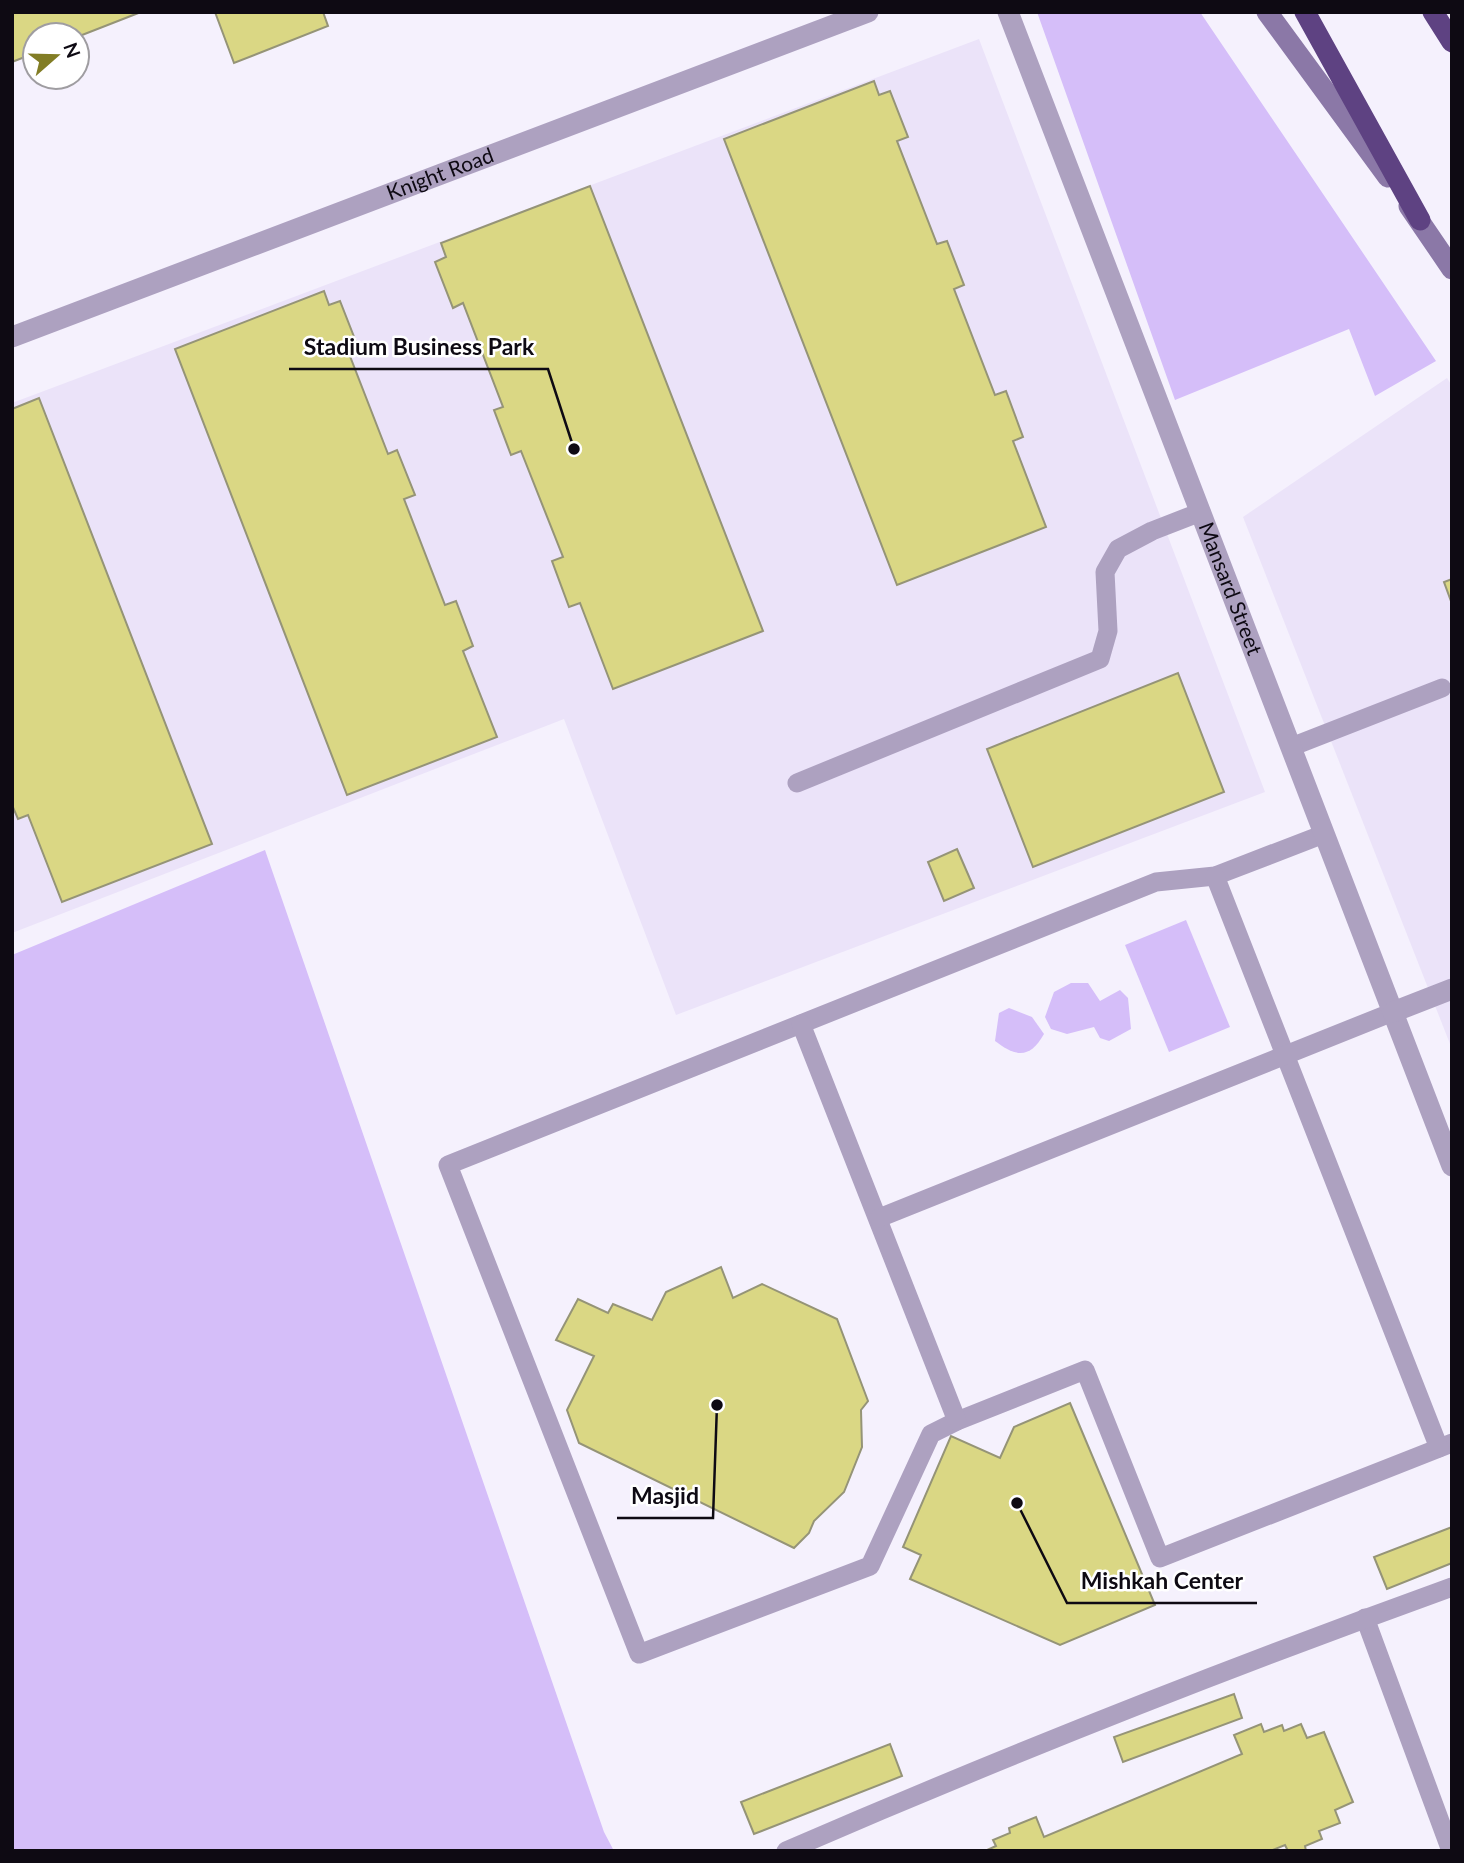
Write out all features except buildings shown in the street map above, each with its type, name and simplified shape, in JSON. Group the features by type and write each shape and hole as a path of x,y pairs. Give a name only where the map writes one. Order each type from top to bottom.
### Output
{"highway":[{"path":"1305,12 1420,220"},
{"path":"1433,12 1452,42"}],"main road":[{"path":"1267,12 1420,220 1452,269"}],"street":[{"name":"Knight Road","path":"12,337 868,12"},
{"name":"Mansard Street","path":"1008,12 1452,1166"},
{"path":"1393,1012 1452,989"}],"lane":[{"path":"797,783 1100,659 1108,631 1105,572 1118,549 1152,531 1201,512"},
{"path":"1291,747 1442,688"},
{"path":"1215,876 1445,1446 1160,1558 1085,1370 930,1434 870,1566 639,1654 448,1165 1156,882 1215,876 1324,834"},
{"path":"879,1218 1393,1012"},
{"path":"801,1024 957,1421"},
{"path":"786,1851 928,1789 1365,1618 1452,1587"},
{"path":"1365,1618 1451,1851"}],"shaded area":[{"path":"1037,12 1200,12 1436,361 1375,396 1349,329 1175,400"},
{"path":"979,39 1265,792 676,1015 564,719 12,933 12,403"},
{"path":"1447,378 1452,386 1452,1049 1243,517"},
{"path":"265,850 604,1832 614,1851 12,1851 12,955"},
{"path":"1186,920 1230,1027 1169,1052 1125,945"},
{"path":"1071,983 1088,983 1100,1001 1120,990 1128,998 1131,1029 1109,1041 1100,1038 1094,1027 1067,1034 1051,1029 1045,1017 1054,992"},
{"path":"1009,1008 1032,1017 1044,1034 1028,1051 1016,1052 995,1041 999,1013"}],"place":[{"name":"Stadium Business Park","path":"574,449"},
{"name":"Masjid","path":"717,1405"},
{"name":"Mishkah Center","path":"1017,1503"}]}
